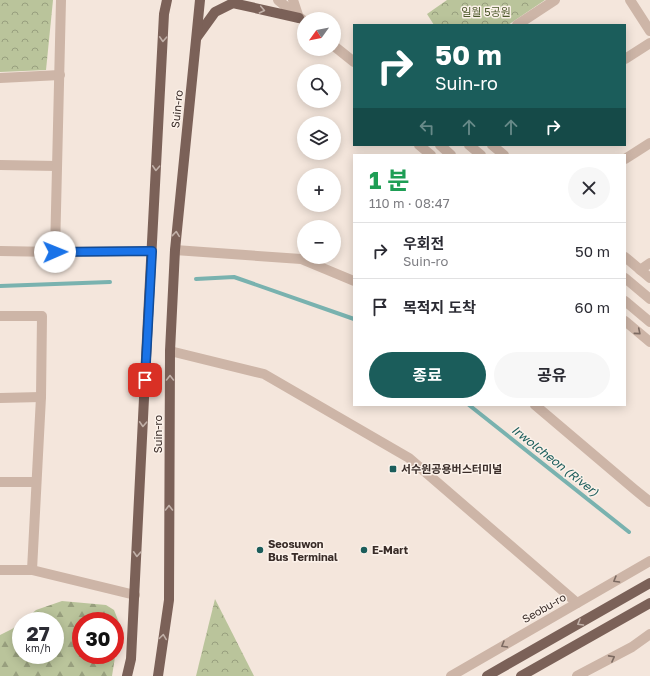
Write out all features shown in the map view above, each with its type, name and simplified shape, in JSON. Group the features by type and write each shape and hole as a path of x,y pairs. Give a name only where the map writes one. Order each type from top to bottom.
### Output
{"main road":[{"path":"159,0 164,14"},
{"name":"Suin-ro","path":"127,676 131,660 135,595 164,14 167,0"},
{"name":"Suin-ro","path":"158,676 169,600 170,351 175,250 200,0"},
{"path":"197,37 214,12 233,3 297,19"},
{"path":"487,676 650,583"},
{"path":"521,676 650,603"}],"street":[{"path":"55,252 61,0"},
{"path":"278,0 297,16"},
{"path":"293,0 298,12"},
{"path":"519,24 555,0"},
{"path":"630,0 650,30"},
{"path":"626,58 650,43"},
{"path":"341,52 353,61"},
{"path":"0,78 60,75"},
{"path":"626,158 650,143"},
{"path":"420,146 430,154"},
{"path":"441,146 450,154"},
{"path":"470,146 480,154"},
{"path":"493,146 503,154"},
{"path":"0,165 58,166"},
{"path":"175,250 301,259 353,281"},
{"path":"0,251 152,251"},
{"path":"626,258 650,278"},
{"path":"640,270 650,263"},
{"path":"626,279 650,299"},
{"path":"626,302 650,322"},
{"path":"0,316 42,316 41,397 32,570"},
{"path":"626,322 650,342"},
{"path":"170,351 264,374 409,458 578,603"},
{"path":"0,398 41,397"},
{"path":"535,406 650,502"},
{"path":"0,482 36,482"},
{"name":"Seobu-ro","path":"450,676 650,561"},
{"path":"0,570 32,570 135,595"},
{"path":"577,676 632,647 650,634"},
{"path":"632,647 650,643"}],"green space":[{"path":"0,0 53,0 46,70 0,72"},
{"name":"일월 5공원","path":"447,0 545,0 509,24 433,24 427,14"},
{"path":"215,599 254,676 196,676"},
{"path":"62,601 106,605 114,610 115,612 72,612 72,664 114,664 112,676 0,676 0,635 12,629 12,664 64,664 64,612 34,612"}],"waterway":[{"name":"Irwolcheon (River)","path":"196,279 234,277 353,319"},
{"name":"Irwolcheon (River)","path":"0,286 110,282"},
{"name":"Irwolcheon (River)","path":"470,406 629,532"}],"place":[{"name":"서수원공용버스터미널","path":"393,469"},
{"name":"Seosuwon Bus Terminal","path":"260,550"},
{"name":"E-Mart","path":"364,550"}],"route":[{"path":"55,252 152,251 145,380"}]}
